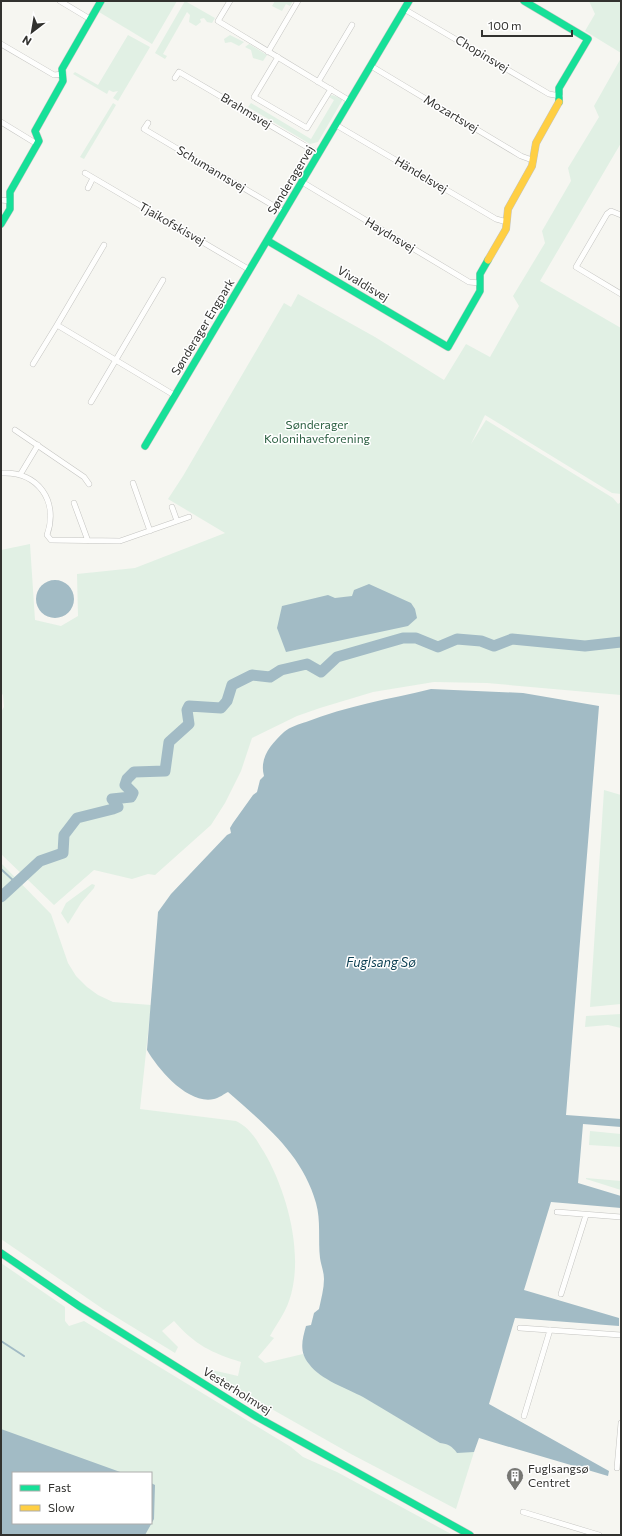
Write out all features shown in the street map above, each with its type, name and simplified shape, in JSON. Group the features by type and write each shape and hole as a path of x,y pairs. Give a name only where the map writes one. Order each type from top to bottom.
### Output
{"street":[{"path":"60,1 90,19"},
{"path":"1,224 10,209 10,192 39,141 35,131 63,81 62,69 90,19 102,1"},
{"path":"230,1 218,21 350,101"},
{"path":"268,52 298,1"},
{"name":"Sønderagervej","path":"250,270 409,1"},
{"path":"480,283 480,274 506,230 508,209 532,166 536,143 560,101 559,88 588,39 524,1"},
{"name":"Chopinsvej","path":"404,9 549,94 560,96"},
{"path":"318,82 352,25"},
{"path":"1,44 54,75 63,74"},
{"name":"Sønderagervej","path":"278,57 254,97 308,128 331,89"},
{"name":"Mozartsvej","path":"371,66 521,156 532,160"},
{"name":"Brahmsvej","path":"175,78 179,72 319,154"},
{"path":"1,122 37,144"},
{"name":"Schumannsvej","path":"148,123 144,129 284,212"},
{"name":"Händelsvej","path":"336,125 496,219 507,222"},
{"name":"Tjaikofskisvej","path":"85,173 250,270"},
{"path":"88,188 93,178"},
{"name":"Haydnsvej","path":"302,182 469,282 480,283"},
{"path":"1,200 10,201"},
{"path":"621,215 611,211 607,214 576,267 621,294"},
{"name":"Vivaldisvej","path":"268,241 448,347 480,291 480,283"},
{"path":"33,364 104,245"},
{"name":"Sønderager Engpark","path":"145,446 174,395 250,270"},
{"path":"92,402 163,280"},
{"name":"Sønderager Engpark","path":"57,325 174,395"},
{"path":"15,430 84,477 89,484"},
{"path":"20,475 38,445"},
{"path":"1,473 20,475 38,485 47,498 52,516 48,538 57,541 120,541 189,517"},
{"path":"133,483 150,531"},
{"path":"74,503 88,541"},
{"path":"172,507 177,521"},
{"path":"557,1212 621,1218"},
{"path":"561,1294 586,1215"},
{"name":"Vesterholmvej","path":"1,1254 79,1306 257,1417 470,1535"},
{"path":"520,1328 621,1335"},
{"path":"524,1416 550,1330"},
{"path":"618,1468 621,1423"},
{"path":"523,1512 599,1535"}],"green space":[{"path":"105,1 177,1 152,44 99,12"},
{"path":"185,1 215,18 212,23 207,22 204,18 200,19 201,22 196,26 189,22 190,15 187,12 163,54 167,56 165,59 155,53"},
{"path":"275,1 293,1 290,6 286,4 282,11 272,6"},
{"path":"589,1 621,1 621,53 585,31 595,14"},
{"path":"128,35 150,47 118,101 113,98 118,91 113,92 109,90 107,94 73,74 75,72 98,85"},
{"path":"230,35 244,42 239,46 231,42 225,43 224,39"},
{"path":"249,44 267,55 263,61 253,58 251,50 245,47"},
{"name":"Sønderager Kolonihaveforening","path":"621,58 621,143 540,281 621,328 621,494 612,493 485,415 471,444 486,420 613,498 618,504 621,502 621,695 487,683 434,682 373,692 297,716 252,738 241,771 225,803 211,825 155,875 148,874 132,879 94,870 54,905 1,854 1,712 4,707 3,695 1,693 1,550 30,544 35,620 61,626 78,616 77,574 135,568 225,533 168,499 284,303 291,307 298,294 375,337 444,380 466,344 490,357 519,306 513,296 545,243 542,231 571,181 568,168 599,117 594,106"},
{"path":"332,95 343,99 318,142 310,144 248,107 251,103 311,139 334,100 329,97"},
{"path":"113,103 116,105 84,159 80,157"},
{"path":"604,790 621,795 621,1004 590,1007"},
{"path":"1,863 51,914 68,963 76,976 87,987 98,995 113,1002 151,1005 140,1109 236,1121 252,1134 264,1152 280,1185 286,1204 294,1244 295,1264 289,1301 270,1336 274,1338 258,1357 265,1363 303,1354 309,1364 319,1374 364,1397 440,1443 450,1446 457,1452 474,1452 456,1509 351,1454 210,1374 212,1370 238,1376 241,1362 204,1347 189,1336 174,1321 162,1331 178,1347 175,1353 103,1309 1,1239"},
{"path":"92,884 95,885 94,888 81,903 68,924 61,913 66,903"},
{"path":"621,1014 621,1028 608,1025 585,1027 586,1016"},
{"path":"590,1131 621,1134 621,1147 589,1145"},
{"path":"586,1179 621,1181 621,1190"},
{"path":"1,1263 65,1307 65,1321 69,1326 84,1321 291,1447 303,1457 337,1472 453,1535 1,1535"}],"water":[{"path":"51,580 59,580 69,585 73,592 73,606 69,613 59,618 51,618 41,613 39,610 36,603 36,595 41,585 44,583"},
{"path":"369,584 411,603 415,609 417,618 408,626 286,652 277,628 282,606 328,595 335,598 352,596 354,590"},
{"name":"Fuglsang Sø","path":"431,689 523,693 599,706 566,1115 621,1119 621,1127 583,1124 578,1183 621,1196 621,1208 551,1202 524,1290 619,1318 619,1326 515,1318 489,1404 609,1471 608,1476 479,1438 474,1452 457,1453 450,1446 440,1443 363,1397 320,1375 314,1370 304,1355 302,1346 306,1326 311,1325 314,1313 319,1309 324,1276 320,1258 318,1210 310,1185 291,1154 280,1141 268,1128 228,1092 214,1099 194,1097 175,1084 158,1067 147,1050 158,912 171,894 227,835 231,833 230,828 233,823 253,795 257,792 260,780 264,776 263,763 271,746 284,732 289,729 321,716 352,707"},
{"path":"1,1429 120,1472 12,1472 12,1524 151,1524 145,1535 1,1535"},
{"path":"152,1484 155,1485 154,1519 152,1523"}],"waterway":[{"path":"1,897 40,861 63,853 64,835 77,818 118,807 112,799 131,797 133,793 125,785 127,779 134,772 165,771 169,742 189,724 187,710 189,706 221,708 227,701 232,685 252,675 270,677 281,670 307,664 321,672 337,657 403,638 416,638 438,647 457,639 481,641 494,646 512,639 585,646 621,642"},
{"path":"1,869 16,883"},
{"path":"1,1341 24,1356"}],"traffic: fast":[{"path":"1,224 10,209 10,192 39,141 35,131 63,81 62,69 101,1"},
{"path":"145,446 409,1"},
{"path":"524,1 588,39 559,88 559,102"},
{"path":"268,241 448,347 480,291 480,274 488,260"},
{"path":"1,1253 79,1306 257,1417 470,1535"}],"traffic: slow":[{"path":"488,260 506,229 508,209 532,166 536,143 559,102"}],"place":[{"name":"Fuglsangsø Centret","path":"515,1491"}]}
